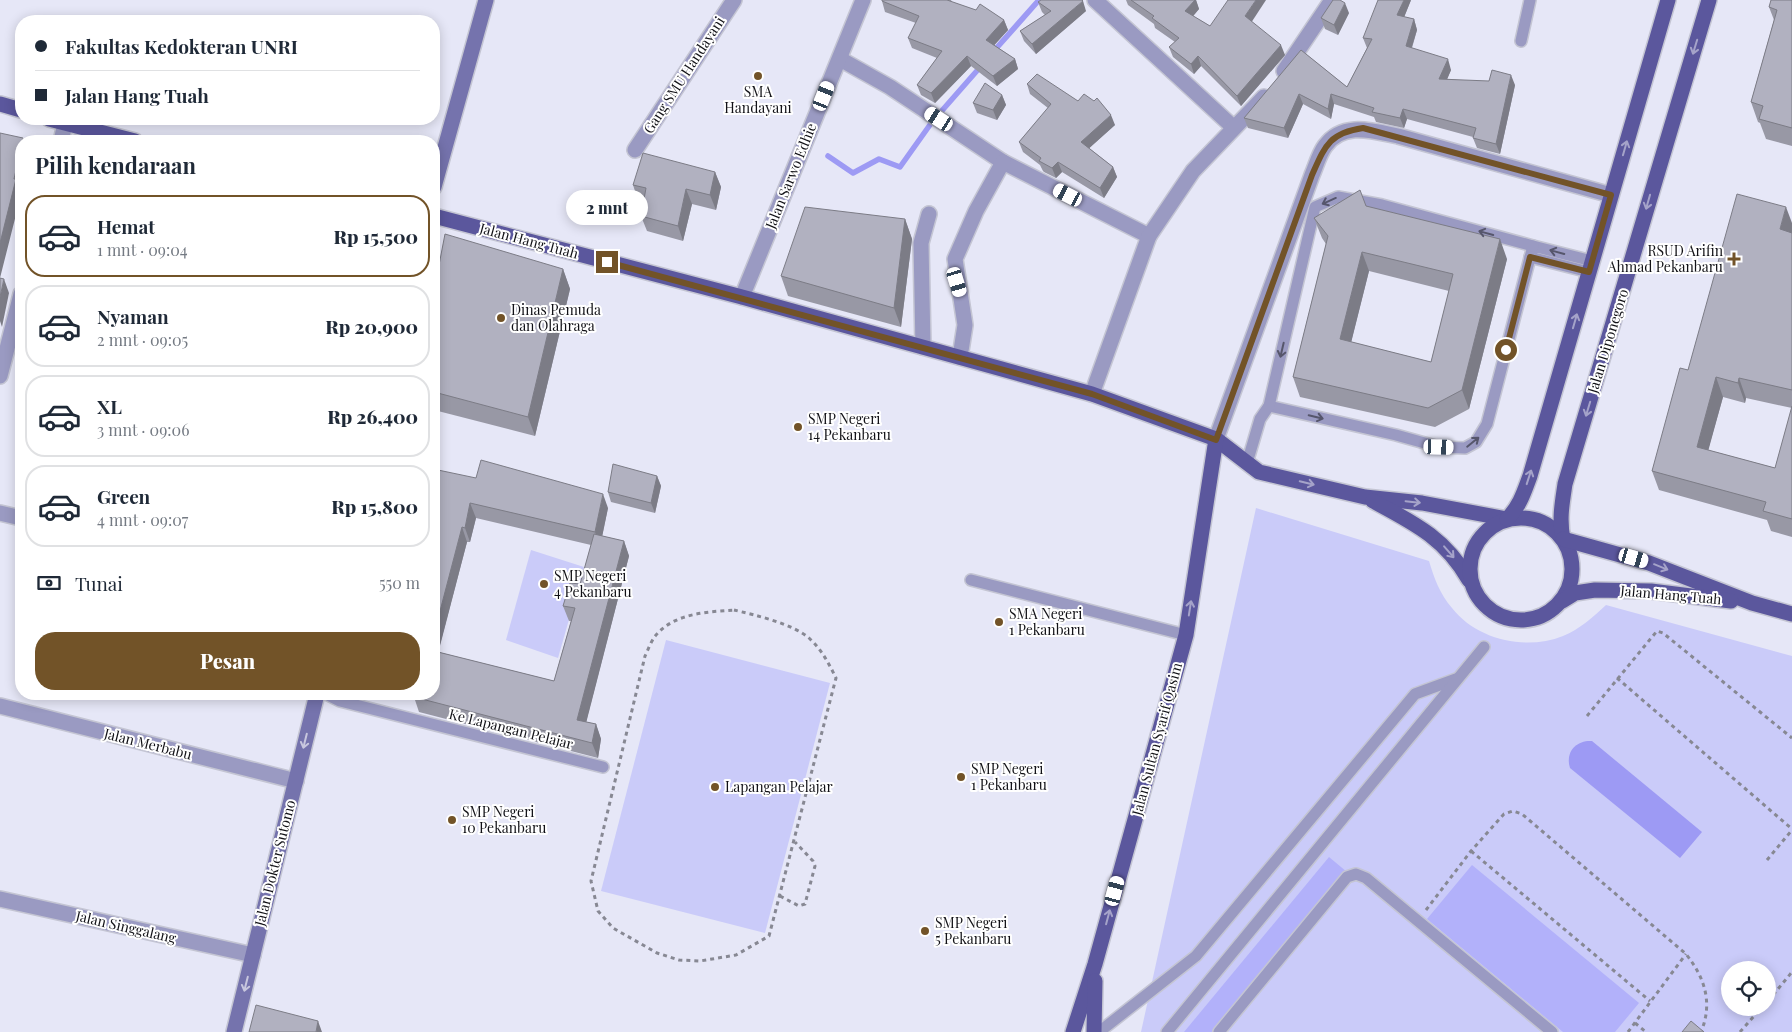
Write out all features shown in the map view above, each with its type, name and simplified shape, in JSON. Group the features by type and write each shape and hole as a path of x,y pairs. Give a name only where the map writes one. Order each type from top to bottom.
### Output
{"main road":[{"path":"440,165 486,0"},
{"path":"1507,520 1519,505 1530,476 1668,0"},
{"name":"Jalan Diponegoro","path":"1563,539 1560,510 1565,484 1709,0"},
{"path":"0,104 15,108"},
{"path":"70,125 111,135"},
{"name":"Jalan Hang Tuah","path":"440,218 742,297 1092,394 1216,440 1259,472 1365,497 1422,503 1507,520"},
{"name":"Jalan Sultan Syarif Qasim","path":"1073,1032 1095,964 1186,635 1216,440"},
{"name":"Jalan Hang Tuah","path":"1365,497 1420,526 1446,547 1460,565 1473,587"},
{"path":"1521,517 1536,520 1550,526 1563,539 1573,565 1572,580 1562,602 1550,612 1538,618 1515,620 1494,613 1482,602 1473,587 1470,565 1476,544 1492,527 1507,520 1521,517"},
{"name":"Jalan Hang Tuah","path":"1563,539 1649,563 1752,603 1785,612"},
{"name":"Jalan Hang Tuah","path":"1562,602 1575,593 1611,590 1651,591 1752,603"},
{"name":"Jalan Dokter Sutomo","path":"234,1032 316,700"},
{"path":"1094,1032 1095,964"}],"street":[{"name":"Gang SMU Handayani","path":"635,150 734,0"},
{"name":"Jalan Sarwo Edhie","path":"742,297 863,0"},
{"path":"1095,0 1233,127"},
{"path":"1092,394 1149,236 1193,171 1233,127 1260,101 1294,59 1332,0"},
{"path":"840,59 890,87 1003,162 1149,236"},
{"path":"1216,440 1312,175 1325,146 1344,131 1363,128 1398,136 1611,195"},
{"path":"960,357 965,325 955,259 976,211 1003,162"},
{"path":"923,347 921,243 929,214"},
{"path":"0,376 15,326"},
{"path":"0,513 15,517"},
{"path":"1785,612 1792,623"},
{"name":"Jalan Merbabu","path":"0,706 296,781"},
{"name":"Jalan Singgalang","path":"0,899 253,955"}],"lane":[{"path":"1521,41 1530,0"},
{"path":"1247,463 1260,419 1269,406 1316,207 1338,197 1382,205 1590,267"},
{"path":"1269,406 1396,435 1439,447 1465,448 1476,442 1487,424 1532,251"},
{"path":"971,580 1186,635"},
{"path":"1167,1032 1484,647"},
{"path":"1099,1032 1196,956 1415,694 1456,679"},
{"name":"Ke Lapangan Pelajar","path":"338,700 603,767"},
{"path":"1219,1032 1347,877 1356,874 1366,878 1552,1032"}],"path":[{"path":"734,610 770,619 810,638 828,661 836,678 780,896 769,936 736,955 700,961 679,960 657,953 613,928 598,911 591,882 644,656 657,635 676,621 699,612 734,610"},
{"path":"1587,716 1656,631 1663,633 1792,738"},
{"path":"1617,678 1792,830 1767,860"},
{"path":"1418,920 1471,851 1504,814 1513,811 1522,814 1686,954 1700,975 1707,992 1704,1024 1701,1032"},
{"path":"780,896 799,906 805,904 808,898 815,866 814,861 794,841"},
{"path":"1471,851 1650,1001"},
{"path":"1628,1032 1686,954"},
{"path":"1776,991 1792,972"},
{"path":"1740,1032 1754,1016"},
{"path":"1635,1023 1646,1032"}],"shaded area":[{"path":"1256,508 1429,561 1444,597 1462,619 1488,635 1503,640 1534,642 1563,636 1581,626 1606,605 1792,656 1792,1032 1141,1032"},
{"path":"531,550 584,567 558,658 506,640"},
{"name":"Lapangan Pelajar","path":"666,640 830,683 765,933 601,891"},
{"path":"1586,741 1592,741 1702,832 1680,858 1570,768 1569,757 1573,748"},
{"path":"1329,857 1347,872 1215,1032 1184,1032"},
{"path":"1472,865 1639,1003 1615,1032 1563,1032 1427,919"}],"building":[{"path":"882,0 947,0 976,10 980,4 1004,20 986,40 1015,59 993,76 967,56 931,93 917,85 942,51 908,38 919,16"},
{"path":"1041,0 1083,1 1032,44 1020,31 1051,11 1038,2"},
{"path":"1131,0 1195,0 1185,11 1210,26 1228,0 1256,0 1245,16 1281,45 1237,96 1198,56 1191,64 1169,47 1179,38 1152,18 1154,16"},
{"path":"1333,0 1340,0 1345,3 1334,25 1321,18"},
{"path":"1378,0 1404,0 1397,15 1414,19 1406,46 1448,59 1439,79 1489,81 1492,70 1511,75 1496,144 1473,138 1476,128 1403,109 1400,118 1372,112 1374,108 1331,94 1328,109 1299,94 1284,128 1244,118 1301,50 1347,87 1372,39 1363,38"},
{"path":"1771,0 1792,0 1792,128 1759,119 1763,106 1751,102 1777,10 1769,7"},
{"path":"1037,74 1078,101 1084,94 1094,101 1097,98 1111,115 1081,142 1113,167 1100,188 1058,162 1052,168 1039,161 1041,158 1019,142 1051,104 1027,84"},
{"path":"985,83 1002,95 993,110 973,103"},
{"path":"0,133 15,136 15,183 0,243"},
{"path":"643,153 715,172 710,195 686,189 678,226 641,216 646,188 633,185"},
{"path":"1360,190 1366,206 1500,239 1462,390 1428,408 1293,377 1328,236 1314,218","holes":["1362,252 1453,274 1431,362 1340,339"]},
{"path":"1737,194 1786,207 1780,229 1792,233 1792,390 1739,378 1738,383 1716,377 1697,447 1775,468 1792,406 1792,519 1763,511 1766,502 1652,471 1680,368 1688,370"},
{"path":"805,207 905,219 894,308 781,276"},
{"name":"Dinas Pemuda dan Olahraga","path":"445,234 563,269 528,417 440,394 440,260"},
{"path":"0,278 4,279 0,297"},
{"path":"481,460 603,494 595,532 470,503 465,528 462,527 440,611 440,470 476,478"},
{"path":"613,464 657,476 651,503 608,492"},
{"path":"594,534 624,541 577,720 596,724 592,743 426,700 440,700 440,652 554,681 575,608 563,606 570,583 580,584"},
{"path":"256,1005 318,1021 316,1032 249,1032"},
{"path":"1691,1021 1704,1032 1682,1032"}],"waterway":[{"path":"993,52 1039,0"},
{"path":"939,114 982,65"},
{"path":"828,156 853,173 879,159 900,167 932,122"}],"place":[{"name":"SMA Handayani","path":"758,76"},
{"name":"RSUD Arifin Ahmad Pekanbaru","path":"1734,259"},
{"name":"Dinas Pemuda dan Olahraga","path":"501,318"},
{"name":"SMP Negeri 14 Pekanbaru","path":"798,427"},
{"name":"SMP Negeri 4 Pekanbaru","path":"544,584"},
{"name":"SMA Negeri 1 Pekanbaru","path":"999,622"},
{"name":"SMP Negeri 1 Pekanbaru","path":"961,777"},
{"name":"Lapangan Pelajar","path":"715,787"},
{"name":"SMP Negeri 10 Pekanbaru","path":"452,820"},
{"name":"SMP Negeri 5 Pekanbaru","path":"925,931"}],"route":[{"path":"607,262 742,297 1092,394 1216,440 1312,175 1325,146 1344,131 1363,128 1611,195 1589,272 1530,257 1506,350"}]}
